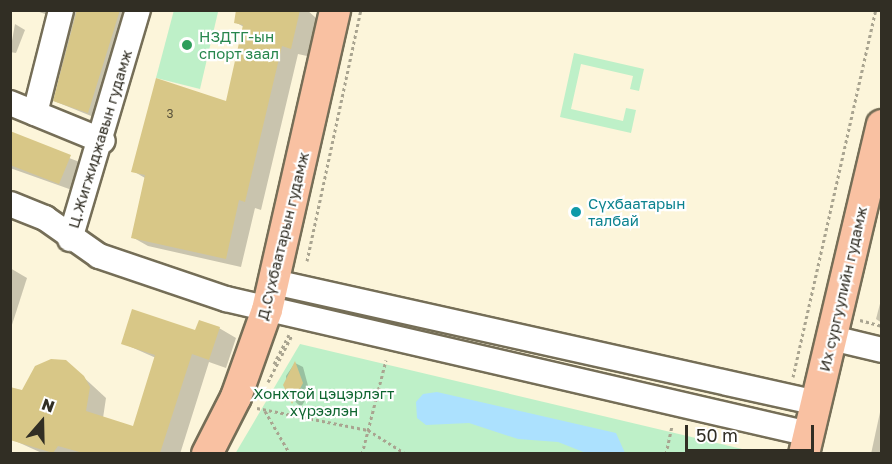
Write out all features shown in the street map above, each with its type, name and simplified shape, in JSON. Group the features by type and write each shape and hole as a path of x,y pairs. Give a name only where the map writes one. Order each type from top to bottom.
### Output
{"main road":[{"name":"Д.Сүхбаатарын гудамж","path":"207,453 236,396 270,296 335,10"},
{"name":"Их сургуулийн гудамж","path":"806,444 882,125"}],"street":[{"path":"35,113 61,10"},
{"name":"Ц.Жигжиджавын гудамж","path":"138,10 103,141 70,239 99,256 270,296"},
{"path":"10,103 103,141"},
{"path":"10,204 45,218 70,239"},
{"path":"270,296 351,300 817,403"},
{"path":"270,296 345,328 736,417 806,444"},
{"path":"345,328 351,300"},
{"path":"832,338 882,350"},
{"path":"736,417 742,387"}],"path":[{"path":"307,261 361,10"},
{"path":"791,385 876,10"},
{"path":"362,453 386,360"},
{"path":"255,408 368,430 406,453"},
{"path":"265,410 290,453"},
{"path":"666,453 672,426"}],"green space":[{"name":"НЗДТГ-ын спорт заал","path":"174,10 218,12 200,89 156,78"},
{"path":"574,53 644,69 639,91 630,89 633,76 581,64 571,109 623,121 626,108 636,110 631,133 560,117"},
{"name":"Хонхтой цэцэрлэгт хүрээлэн","path":"300,344 759,453 235,454"}],"water":[{"path":"437,392 616,433 625,453 586,453 558,442 518,439 469,423 426,425 417,418 416,402 423,394"}],"building":[{"path":"77,10 120,10 88,113 53,101"},
{"path":"236,10 300,10 291,49 282,46 245,202 239,200 226,259 131,238 145,175 131,172 156,78 226,101 243,25 234,23"},
{"path":"10,131 71,155 59,184 10,165"},
{"path":"132,309 195,330 199,320 220,327 209,360 192,354 160,453 83,453 58,446 53,453 10,440 10,387 22,390 35,366 51,359 66,360 84,376 90,387 86,411 133,426 155,355 121,344"},
{"path":"295,361 303,383 292,404 283,385"}],"place":[{"name":"НЗДТГ-ын спорт заал","path":"187,45"},
{"name":"Сүхбаатарын талбай","path":"576,212"}]}
